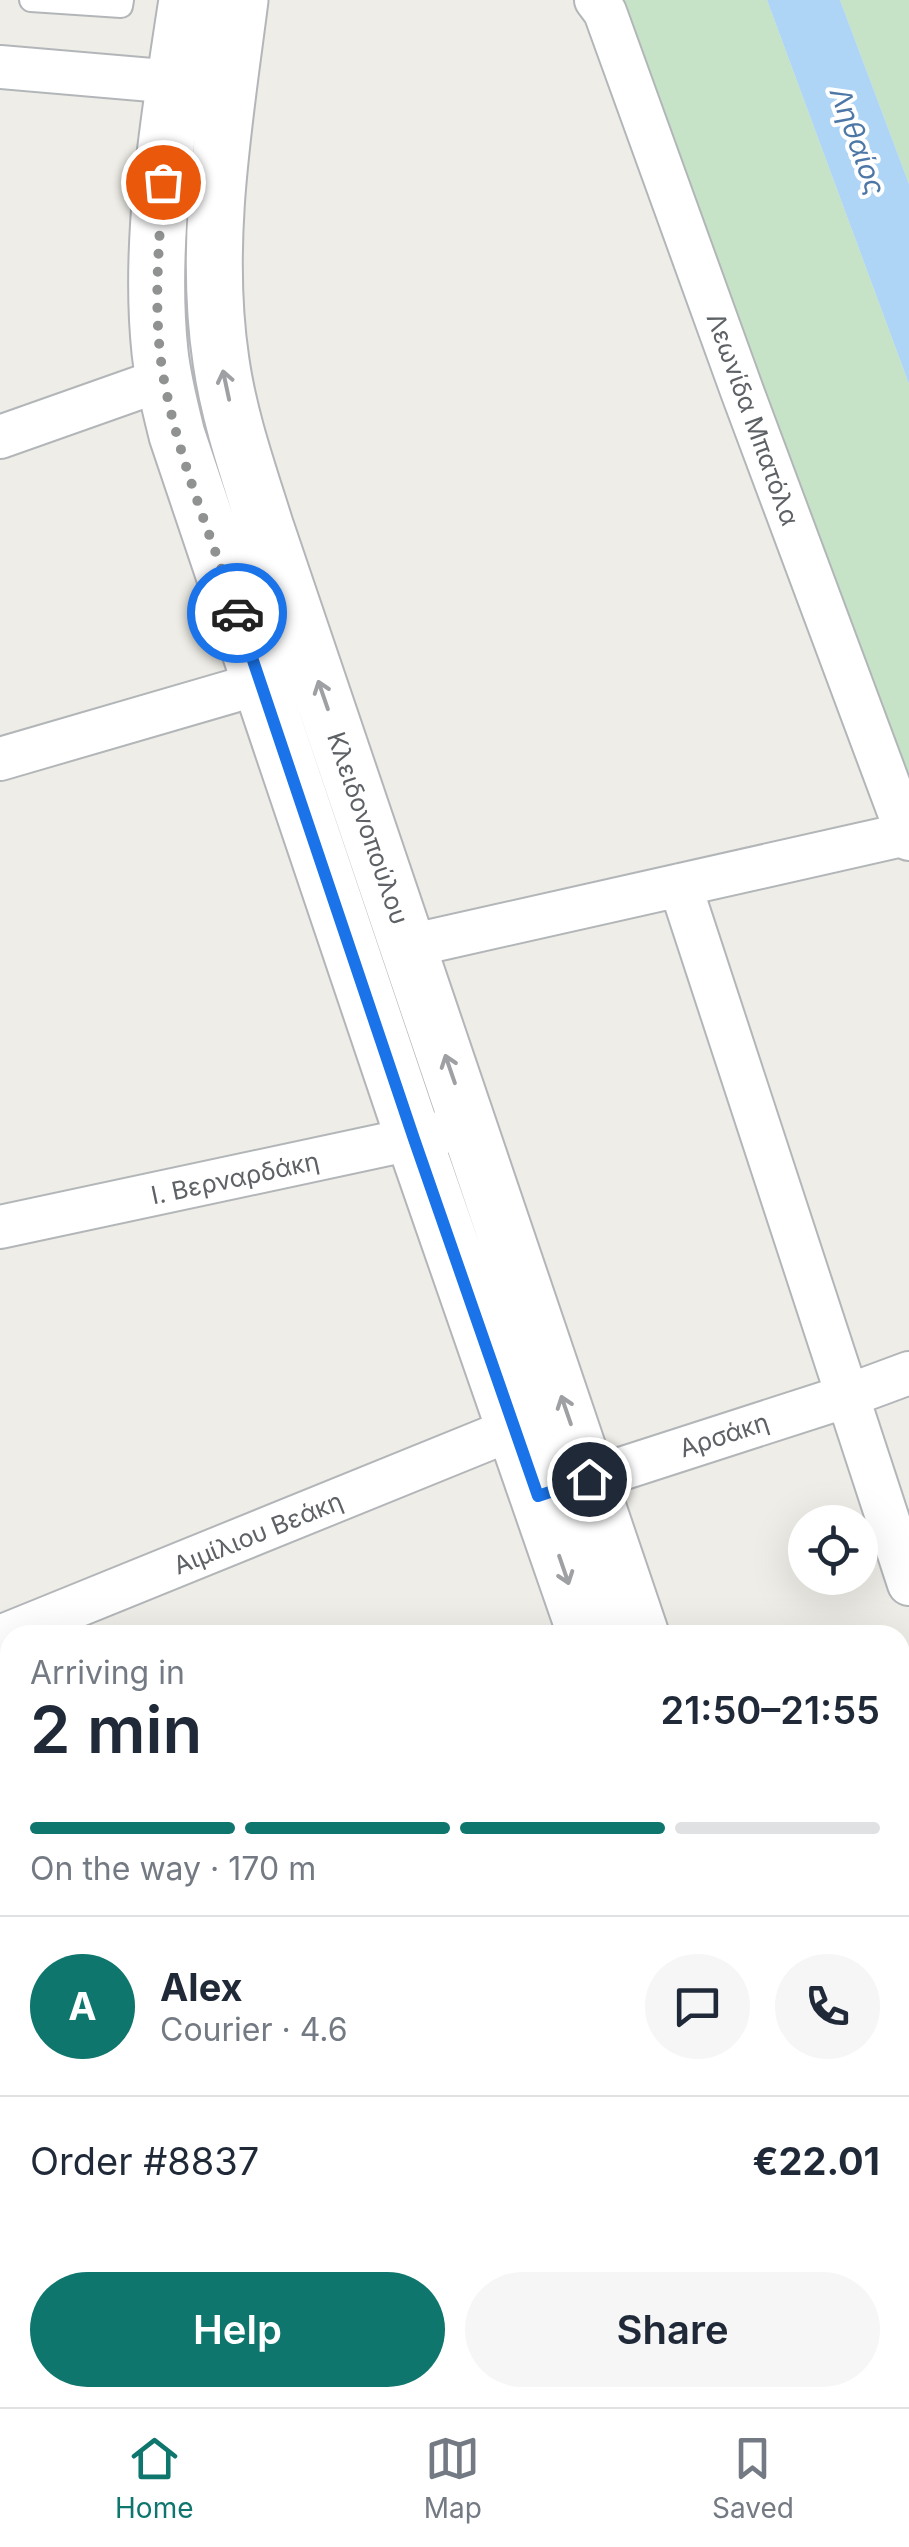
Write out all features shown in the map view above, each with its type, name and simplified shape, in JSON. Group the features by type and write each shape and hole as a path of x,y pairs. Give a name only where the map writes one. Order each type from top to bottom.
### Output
{"street":[{"path":"188,0 163,182 158,286 164,379 177,435 583,1625"},
{"name":"Κλειδονοπούλου","path":"240,0 223,134 216,236 220,361 237,434 638,1625"},
{"name":"Λεωνίδα Μπατόλα","path":"596,0 605,12 908,837"},
{"path":"0,67 175,82"},
{"path":"0,437 164,379"},
{"path":"0,759 261,683"},
{"path":"409,946 908,837"},
{"path":"680,885 909,1584"},
{"name":"Ι. Βερναρδάκη","path":"0,1227 470,1126"},
{"name":"Αρσάκη","path":"538,1496 909,1373"},
{"name":"Αιμίλιου Βεάκη","path":"69,1623 515,1428"}],"lane":[{"path":"31,0 121,6 122,0"}],"green space":[{"path":"620,0 767,0 909,384 909,792"},
{"path":"840,0 909,0 909,184"}],"water":[{"name":"Ληθαίος","path":"767,0 840,0 909,184 909,384"}],"way so far":[{"path":"163,182 158,286 164,379 177,435 237,613"}],"route":[{"path":"237,613 538,1496 589,1479"}]}
